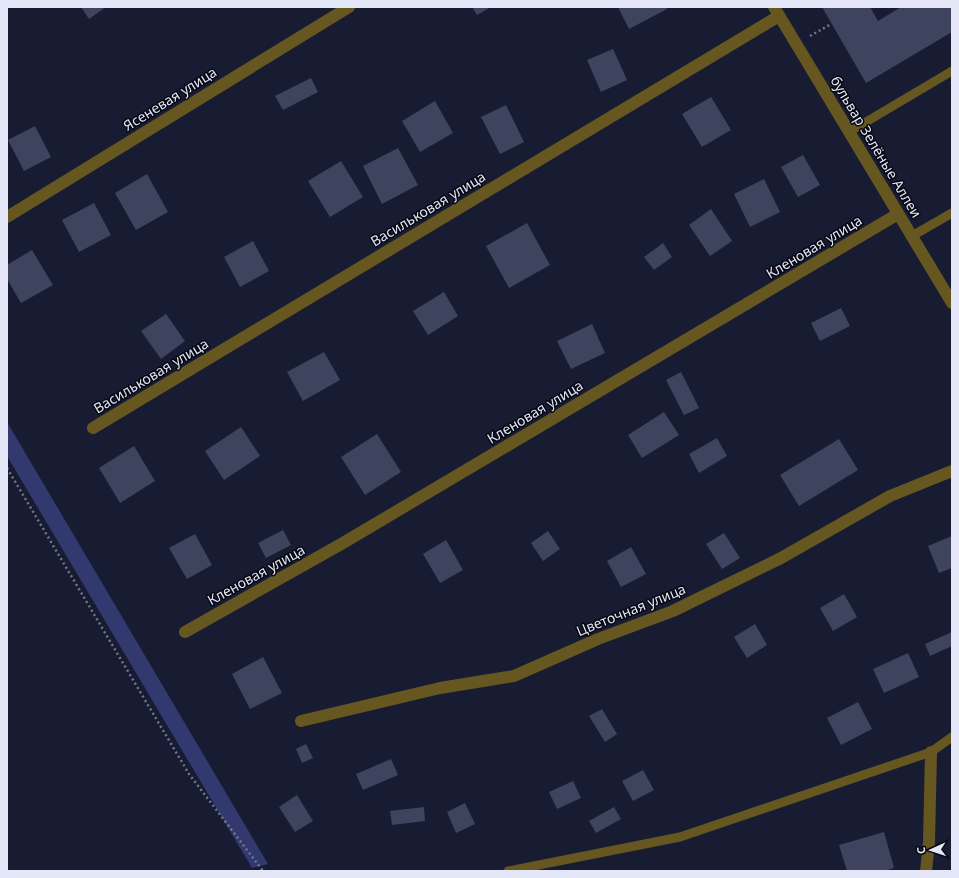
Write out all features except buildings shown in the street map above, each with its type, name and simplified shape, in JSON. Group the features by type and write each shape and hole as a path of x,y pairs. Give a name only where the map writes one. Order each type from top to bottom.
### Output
{"street":[{"name":"Ясеневая улица","path":"7,218 349,7"},
{"name":"бульвар Зелёные Аллеи","path":"776,11 952,303"},
{"name":"Васильковая улица","path":"93,428 776,11"},
{"name":"Кленовая улица","path":"185,632 343,543 898,214"},
{"name":"Цветочная улица","path":"301,722 440,688 514,676 598,639 673,611 781,558 890,496 952,471"},
{"path":"926,871 929,842 931,752"}],"lane":[{"path":"849,132 952,71"},
{"path":"912,236 951,216"},
{"path":"508,871 680,837 931,752 952,738"}],"path":[{"path":"806,39 832,24"},
{"path":"7,468 189,774 263,871"}],"shaded area":[{"path":"7,422 268,864 252,868 7,456"}]}
